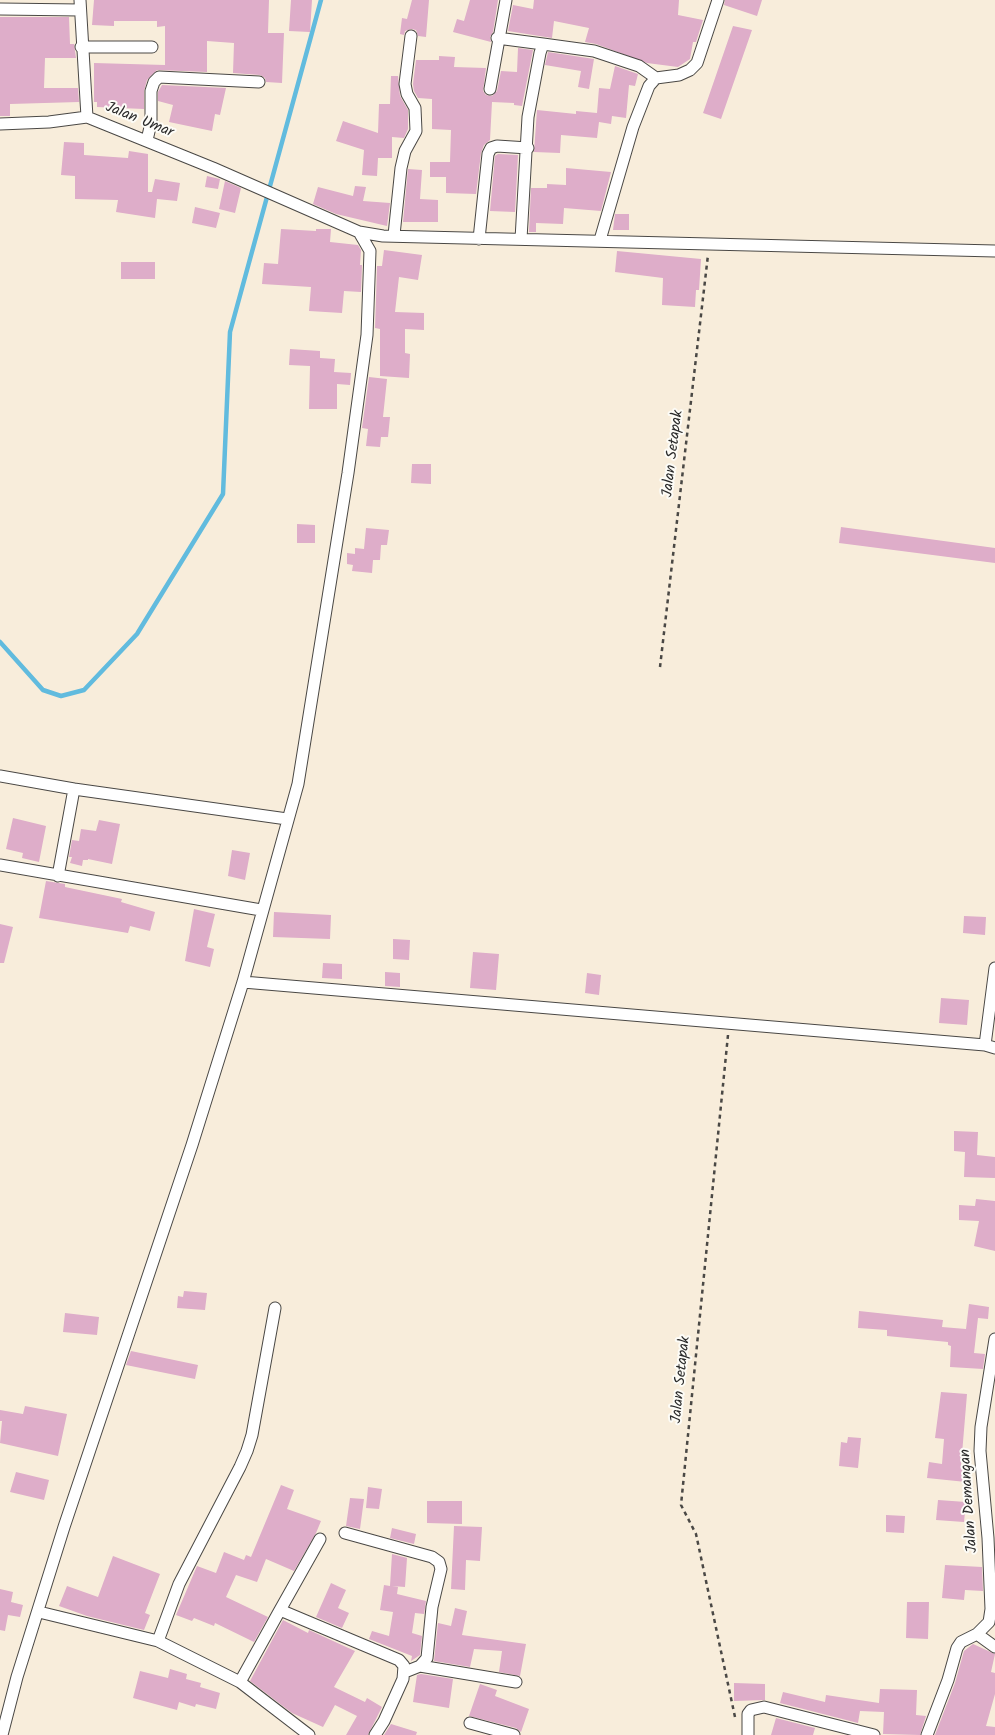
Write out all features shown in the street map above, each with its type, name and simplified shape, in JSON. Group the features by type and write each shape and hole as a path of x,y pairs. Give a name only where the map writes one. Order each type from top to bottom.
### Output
{"street":[{"path":"490,89 497,38 506,0"},
{"path":"600,240 639,109 649,86 656,78 679,75 690,70 697,62 718,0"},
{"path":"0,9 80,5"},
{"name":"Jalan Umar","path":"80,5 81,47 87,117 147,140 359,232 388,236 479,239 600,240 995,251"},
{"path":"370,251 388,236 405,151 416,132 415,108 409,101 405,84 411,36"},
{"path":"497,38 594,51 639,66 656,78"},
{"path":"521,239 528,148 528,117 543,44"},
{"path":"81,47 152,47"},
{"path":"147,140 151,123 151,90 154,82 159,77 259,82"},
{"path":"0,124 49,122 87,117"},
{"path":"479,239 490,148 496,146 528,148"},
{"path":"2,1735 17,1677 68,1518 190,1154 243,982 298,784 348,472 367,335 370,251 359,232"},
{"path":"0,776 74,789 287,819"},
{"path":"58,876 74,789"},
{"path":"0,865 262,910"},
{"path":"243,982 990,1047 995,968"},
{"path":"158,1641 187,1568 247,1451 252,1435 275,1308"},
{"name":"Jalan Demangan","path":"977,1634 986,1627 991,1616 992,1538 980,1451 995,1339"},
{"path":"345,1533 432,1557 439,1562 441,1569 432,1607 427,1658 420,1666 405,1672 384,1721 375,1735"},
{"path":"240,1682 320,1539"},
{"path":"280,1610 399,1660 405,1672"},
{"path":"39,1612 158,1641 240,1682 309,1735"},
{"path":"927,1735 948,1680 956,1648 961,1642 977,1634 995,1648"},
{"path":"420,1666 516,1682"},
{"path":"748,1735 747,1721 751,1710 764,1707 852,1733 874,1735"},
{"path":"470,1722 514,1735"}],"path":[{"name":"Jalan Setapak","path":"660,667 710,243"},
{"name":"Jalan Setapak","path":"729,1024 681,1505 696,1534 733,1714 739,1722 747,1721"}],"building":[{"path":"94,0 269,0 268,33 284,33 282,83 266,82 265,78 260,75 233,73 234,43 207,41 207,72 157,70 147,80 144,91 144,109 97,107 97,102 94,102 94,63 165,65 165,26 157,27 157,21 114,21 114,26 92,25"},
{"path":"291,0 312,0 310,32 289,31"},
{"path":"412,0 429,0 426,37 418,36 416,30 411,29 405,31 404,35 400,34 402,18 407,19"},
{"path":"470,0 498,0 493,32 490,37 491,42 453,32 457,19 464,21"},
{"path":"534,0 679,0 678,15 703,20 696,42 693,42 690,59 678,67 647,63 596,44 585,42 589,28 554,21 552,38 508,31 513,5 533,9"},
{"path":"725,0 762,0 757,16 724,5"},
{"path":"0,17 69,17 70,44 74,44 76,58 45,58 44,88 78,88 79,102 10,104 10,116 0,116"},
{"path":"733,26 752,30 721,119 703,113"},
{"path":"518,48 533,50 522,106 514,105 514,103 492,102 490,140 484,145 481,153 476,194 446,193 446,177 430,177 430,162 450,162 451,130 432,129 432,99 418,98 414,91 416,60 439,60 439,56 455,57 454,67 486,68 483,91 486,95 492,96 497,91 501,71 517,72"},
{"path":"548,52 594,59 589,89 578,87 581,71 545,65"},
{"path":"615,66 638,74 635,86 629,85 626,118 612,116 611,124 599,122 597,138 561,135 560,153 534,152 537,110 576,114 576,111 597,113 599,88 610,89"},
{"path":"391,76 398,76 400,96 408,110 408,129 404,138 392,137 392,158 378,158 377,176 362,175 364,150 336,141 343,121 378,133 379,104 390,104"},
{"path":"162,85 226,88 220,115 215,114 212,131 169,122 173,105 158,101 158,92"},
{"path":"64,142 84,143 84,155 128,158 129,151 148,154 148,192 152,192 155,179 180,183 177,201 157,199 155,218 116,212 118,200 75,199 75,176 61,175"},
{"path":"498,154 518,155 515,212 490,211 495,156"},
{"path":"566,168 611,172 601,211 564,208 563,224 536,223 536,232 529,232 531,188 547,188 547,184 566,185"},
{"path":"408,169 422,170 420,199 438,200 438,222 403,222"},
{"path":"207,176 220,179 218,189 205,187"},
{"path":"225,181 241,188 235,213 219,209"},
{"path":"355,186 366,187 363,201 390,203 387,226 336,214 313,204 318,187 353,196"},
{"path":"195,207 220,213 216,228 192,223"},
{"path":"615,214 629,214 629,230 613,230"},
{"path":"281,229 316,231 316,229 331,229 330,242 358,245 361,250 360,265 362,265 361,292 344,291 342,313 309,311 311,287 262,284 264,263 278,264"},
{"path":"384,250 422,255 418,280 399,277 395,312 424,313 424,330 405,329 405,353 410,354 409,378 380,376 380,329 375,328 377,266 382,266"},
{"path":"617,251 701,259 699,290 696,290 695,307 662,305 663,278 615,272"},
{"path":"121,262 155,262 155,279 121,279"},
{"path":"290,349 320,351 320,358 335,359 334,372 351,373 350,385 337,384 337,409 309,409 310,366 289,365"},
{"path":"369,377 387,379 383,417 390,417 388,437 381,437 380,447 366,446 368,429 362,428"},
{"path":"412,464 431,464 431,484 411,483"},
{"path":"297,524 315,525 315,543 297,543"},
{"path":"841,527 995,548 995,563 839,543"},
{"path":"366,528 389,530 387,545 381,545 380,560 373,560 372,573 352,571 353,565 347,564 347,553 355,554 355,548 364,549"},
{"path":"13,818 46,826 39,862 22,858 23,853 6,849"},
{"path":"99,820 120,824 112,864 88,859 83,860 82,866 70,863 72,857 69,857 72,840 79,841 81,829 96,831"},
{"path":"232,850 250,853 245,880 228,876"},
{"path":"46,881 122,899 121,902 155,912 150,931 130,926 128,933 39,918"},
{"path":"194,909 215,914 207,947 214,949 210,967 185,961"},
{"path":"274,912 331,915 330,939 273,937"},
{"path":"964,916 986,917 985,935 963,933"},
{"path":"0,924 13,927 4,963 0,963"},
{"path":"393,939 410,940 409,960 393,959"},
{"path":"473,952 499,954 496,990 470,988"},
{"path":"323,963 342,964 342,979 322,978"},
{"path":"385,972 400,973 400,987 385,986"},
{"path":"587,973 601,975 599,995 585,993"},
{"path":"941,998 969,1000 967,1025 939,1023"},
{"path":"954,1131 978,1132 977,1155 995,1157 995,1178 964,1177 965,1152 954,1151"},
{"path":"976,1199 995,1201 995,1251 974,1246 979,1221 959,1220 959,1205 975,1206"},
{"path":"184,1291 207,1293 205,1310 177,1308 178,1296 183,1297"},
{"path":"969,1304 989,1307 988,1319 978,1318 974,1353 985,1354 983,1369 950,1367 951,1346 948,1345 948,1342 887,1336 887,1330 858,1328 859,1311 943,1320 942,1327 966,1329"},
{"path":"65,1313 99,1317 97,1335 63,1332"},
{"path":"131,1351 198,1365 195,1379 126,1365"},
{"path":"941,1392 967,1394 961,1466 968,1467 966,1482 927,1478 929,1462 942,1464 944,1439 935,1438"},
{"path":"25,1406 67,1414 58,1456 0,1443 2,1421 0,1421 0,1410 23,1414"},
{"path":"848,1437 861,1438 858,1468 839,1466 841,1442 847,1443"},
{"path":"16,1472 49,1480 44,1500 10,1492"},
{"path":"281,1485 294,1490 287,1509 321,1521 294,1571 266,1559 257,1582 236,1575 226,1597 268,1617 254,1642 215,1623 214,1626 194,1618 192,1621 176,1615 197,1566 216,1573 224,1552 244,1560 246,1555 251,1557"},
{"path":"368,1487 382,1489 379,1509 366,1508"},
{"path":"350,1498 364,1499 360,1529 346,1526"},
{"path":"938,1500 966,1502 964,1522 936,1520"},
{"path":"427,1501 462,1501 462,1524 427,1523"},
{"path":"886,1515 905,1516 904,1533 886,1532"},
{"path":"454,1526 482,1527 480,1561 466,1560 465,1590 451,1589"},
{"path":"392,1528 416,1534 414,1544 390,1538"},
{"path":"392,1554 407,1558 405,1587 392,1586 398,1587 397,1594 426,1601 424,1614 415,1613 412,1633 422,1636 420,1655 411,1661 412,1656 369,1639 372,1631 389,1636 393,1612 380,1610 384,1585 390,1586"},
{"path":"113,1556 160,1574 145,1613 150,1615 144,1630 87,1616 59,1606 67,1586 98,1597"},
{"path":"945,1565 982,1567 983,1591 965,1590 964,1600 942,1598"},
{"path":"331,1583 346,1590 338,1608 349,1613 342,1628 316,1617"},
{"path":"0,1589 13,1592 11,1602 23,1605 20,1617 8,1615 5,1631 0,1630"},
{"path":"907,1602 929,1602 928,1639 906,1638"},
{"path":"455,1608 467,1611 462,1635 526,1644 520,1676 499,1672 502,1651 474,1649 470,1667 434,1661 438,1623 451,1626"},
{"path":"283,1620 308,1633 309,1630 355,1651 334,1687 365,1702 367,1698 382,1707 368,1735 346,1735 357,1716 335,1705 323,1727 292,1713 250,1681"},
{"path":"973,1644 995,1654 991,1672 995,1673 995,1694 986,1726 995,1727 995,1735 935,1735 955,1683 964,1651"},
{"path":"170,1669 187,1674 186,1679 201,1683 200,1687 220,1693 216,1709 196,1704 195,1707 179,1702 177,1710 133,1698 140,1671 168,1678"},
{"path":"417,1675 453,1679 449,1708 413,1702"},
{"path":"734,1683 765,1684 765,1700 734,1701"},
{"path":"480,1684 497,1690 495,1696 529,1709 521,1732 516,1728 469,1716"},
{"path":"880,1689 917,1690 916,1715 926,1716 920,1735 883,1734 884,1712 860,1711 858,1723 780,1703 783,1692 825,1702 826,1695 879,1703"},
{"path":"776,1718 815,1728 813,1735 771,1735"},
{"path":"391,1724 417,1732 416,1735 384,1735"}],"waterway":[{"path":"0,642 43,690 61,696 84,690 137,634 223,494 230,332 321,0"}]}
